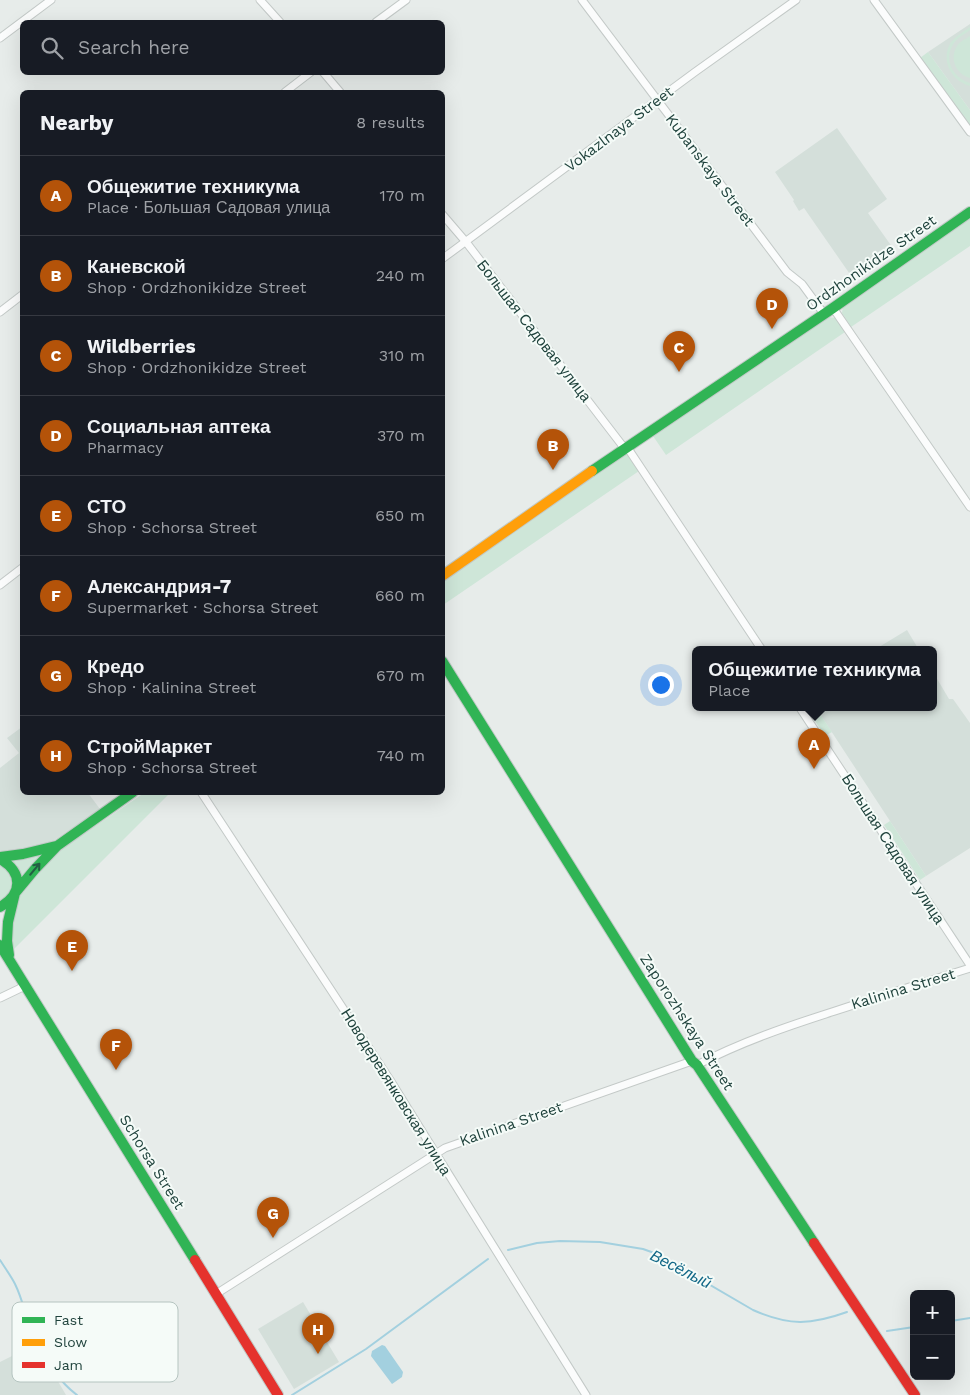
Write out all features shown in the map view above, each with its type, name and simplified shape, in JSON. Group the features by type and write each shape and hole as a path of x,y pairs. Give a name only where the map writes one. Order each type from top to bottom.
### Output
{"main road":[{"name":"Ordzhonikidze Street","path":"445,574 970,212"},
{"name":"Zaporozhskaya Street","path":"445,665 695,1063 916,1395"},
{"path":"0,907 8,903 35,868 57,846 129,795"},
{"path":"0,858 57,846"},
{"path":"0,858 15,872 18,883 7,932 10,961"},
{"name":"Schorsa Street","path":"0,945 278,1395"}],"street":[{"path":"23,20 50,0"},
{"path":"260,0 278,20"},
{"path":"379,20 406,0"},
{"name":"Kubanskaya Street","path":"582,0 787,272 802,284 828,311 970,507"},
{"name":"Vokazlnaya Street","path":"445,257 796,0"},
{"path":"874,0 970,132"},
{"path":"0,37 20,22"},
{"path":"288,90 307,75"},
{"path":"326,75 338,90"},
{"name":"Большая Садовая улица","path":"445,218 626,448 759,646"},
{"path":"0,312 20,297"},
{"path":"0,585 20,570"},
{"name":"Большая Садовая улица","path":"802,711 970,967"},
{"name":"Новодеревянковская улица","path":"202,795 390,1080 586,1395"},
{"name":"Kalinina Street","path":"216,1294 452,1145 695,1063 771,1032 970,967"},
{"path":"0,998 25,986"}],"shaded area":[{"path":"970,24 970,110 928,52"},
{"path":"837,128 887,199 868,213 895,251 854,280 804,208 799,211 794,200 775,172"},
{"path":"907,630 917,646 881,646"},
{"path":"937,679 949,699 953,699 970,723 970,848 926,876 818,711 937,711"},
{"path":"20,728 20,795 90,795 100,809 50,843 0,854 0,768 19,753 7,738"},
{"path":"303,1302 339,1362 294,1389 258,1329"},
{"path":"12,1356 12,1382 58,1382 66,1395 0,1395 0,1362"}],"green space":[{"path":"970,27 970,30 954,43 949,55 949,61 958,77 970,83 970,86 957,80 953,75 947,63 947,56 951,42"},
{"path":"970,36 970,78 958,70 955,65 954,56 958,44"},
{"path":"928,52 970,110 970,126 920,58"},
{"path":"970,218 970,246 851,327 842,313 843,306"},
{"path":"827,317 836,318 845,332 666,455 653,436"},
{"path":"627,453 639,471 445,604 445,581"},
{"path":"818,711 832,732 825,736 809,712"},
{"path":"141,795 168,795 11,952 10,945 15,911 22,891 31,878 59,851"},
{"path":"890,821 926,876 920,880 884,825"},
{"path":"45,853 23,878 17,865 11,860"},
{"path":"0,865 11,878 11,888 0,901"}],"water":[{"path":"382,1345 385,1346 403,1372 402,1377 392,1384 371,1356 372,1351"}],"waterway":[{"name":"Весёлый","path":"508,1250 537,1243 560,1241 600,1242 643,1249 657,1254 753,1310 778,1319 800,1322 811,1321 847,1312"},
{"name":"Весёлый","path":"292,1395 366,1349 488,1259"},
{"name":"Весёлый","path":"0,1260 12,1278 22,1302"},
{"name":"Весёлый","path":"955,1320 970,1318"},
{"name":"Весёлый","path":"887,1331 910,1328"},
{"name":"Весёлый","path":"63,1382 77,1395"}],"traffic: fast":[{"path":"592,471 833,308 970,212"},
{"path":"445,666 692,1061 697,1065 814,1243"},
{"path":"9,955 7,941 8,922 15,893 57,846 129,795"},
{"path":"0,857 56,846"},
{"path":"0,859 13,870 17,883 13,896 0,907"},
{"path":"0,945 195,1260"}],"traffic: slow":[{"path":"445,574 592,471"}],"traffic: jam":[{"path":"814,1243 915,1395"},
{"path":"195,1260 278,1395"}],"place":[{"name":"Социальная аптека","path":"772,329"},
{"name":"Wildberries","path":"679,372"},
{"name":"Каневской","path":"553,470"},
{"name":"Общежитие техникума","path":"814,769"},
{"name":"СТО","path":"72,971"},
{"name":"Александрия-7","path":"116,1070"},
{"name":"Кредо","path":"273,1238"},
{"name":"СтройМаркет","path":"318,1354"}]}
